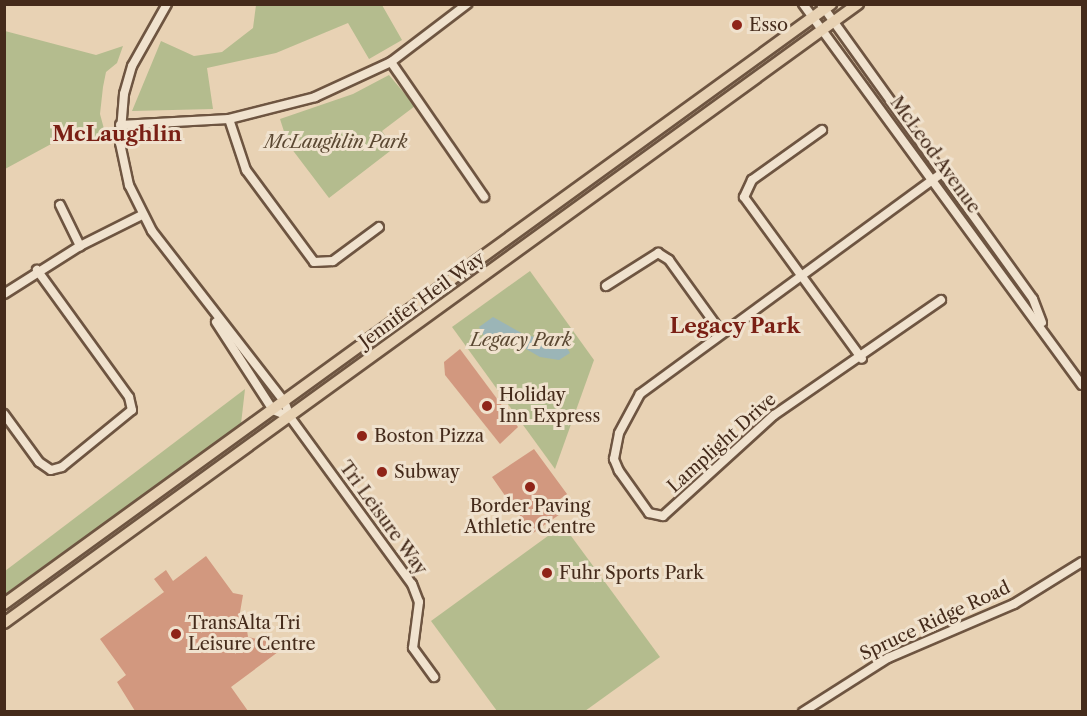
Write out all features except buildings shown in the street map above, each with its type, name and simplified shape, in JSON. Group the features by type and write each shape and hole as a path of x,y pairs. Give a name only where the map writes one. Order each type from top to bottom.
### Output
{"main road":[{"name":"Jennifer Heil Way","path":"4,623 858,4"},
{"name":"Jennifer Heil Way","path":"4,604 812,18 825,6"}],"street":[{"path":"167,4 132,66 120,125 123,162 142,215 205,304 273,410 290,417"},
{"path":"120,125 229,119 315,97 391,62 467,4"},
{"name":"McLeod Avenue","path":"803,4 812,18 828,26 942,173 1033,299 1043,325"},
{"name":"McLeod Avenue","path":"825,6 828,26 933,180 1043,325 1083,385"},
{"path":"391,62 484,197"},
{"path":"229,119 246,170 314,262 333,261 379,227"},
{"path":"822,130 752,180 743,192 862,359"},
{"name":"Lamplight Drive","path":"941,300 862,359 774,415 687,499 663,516 652,517 615,465 622,423 640,394 721,332 942,173"},
{"path":"60,205 80,246"},
{"path":"4,294 37,270 142,215"},
{"path":"606,286 645,257 665,256 721,332"},
{"path":"4,414 39,462 56,470 132,410 129,397 37,270"},
{"name":"Tri Leisure Way","path":"205,304 284,401 290,417 418,596 413,648 434,677"},
{"name":"Spruce Ridge Road","path":"803,711 888,658 1014,604 1083,562"}],"green space":[{"path":"256,5 382,5 402,40 369,59 348,23 276,53 207,68 213,109 132,111 161,41 194,56 222,52 253,28"},
{"path":"5,31 96,55 123,46 117,63 106,72 103,87 100,114 107,140 53,143 5,169"},
{"name":"McLaughlin Park","path":"389,75 415,106 382,131 394,148 329,198 288,144 280,119 353,94"},
{"name":"Legacy Park","path":"530,271 594,360 555,469 452,327"},
{"path":"245,389 241,424 5,594 5,571"},
{"name":"Fuhr Sports Park","path":"563,525 660,657 585,711 497,711 431,621"}],"water":[{"path":"493,317 525,335 564,343 570,353 559,360 540,357 514,342 488,343 479,327"}],"place":[{"name":"Esso","path":"737,25"},
{"name":"Holiday Inn Express","path":"487,406"},
{"name":"Boston Pizza","path":"362,436"},
{"name":"Subway","path":"382,472"},
{"name":"Border Paving Athletic Centre","path":"530,487"},
{"name":"Fuhr Sports Park","path":"547,573"},
{"name":"TransAlta Tri Leisure Centre","path":"176,634"}],"district":[{"name":"McLaughlin","path":"117,134"},
{"name":"Legacy Park","path":"735,326"}]}
